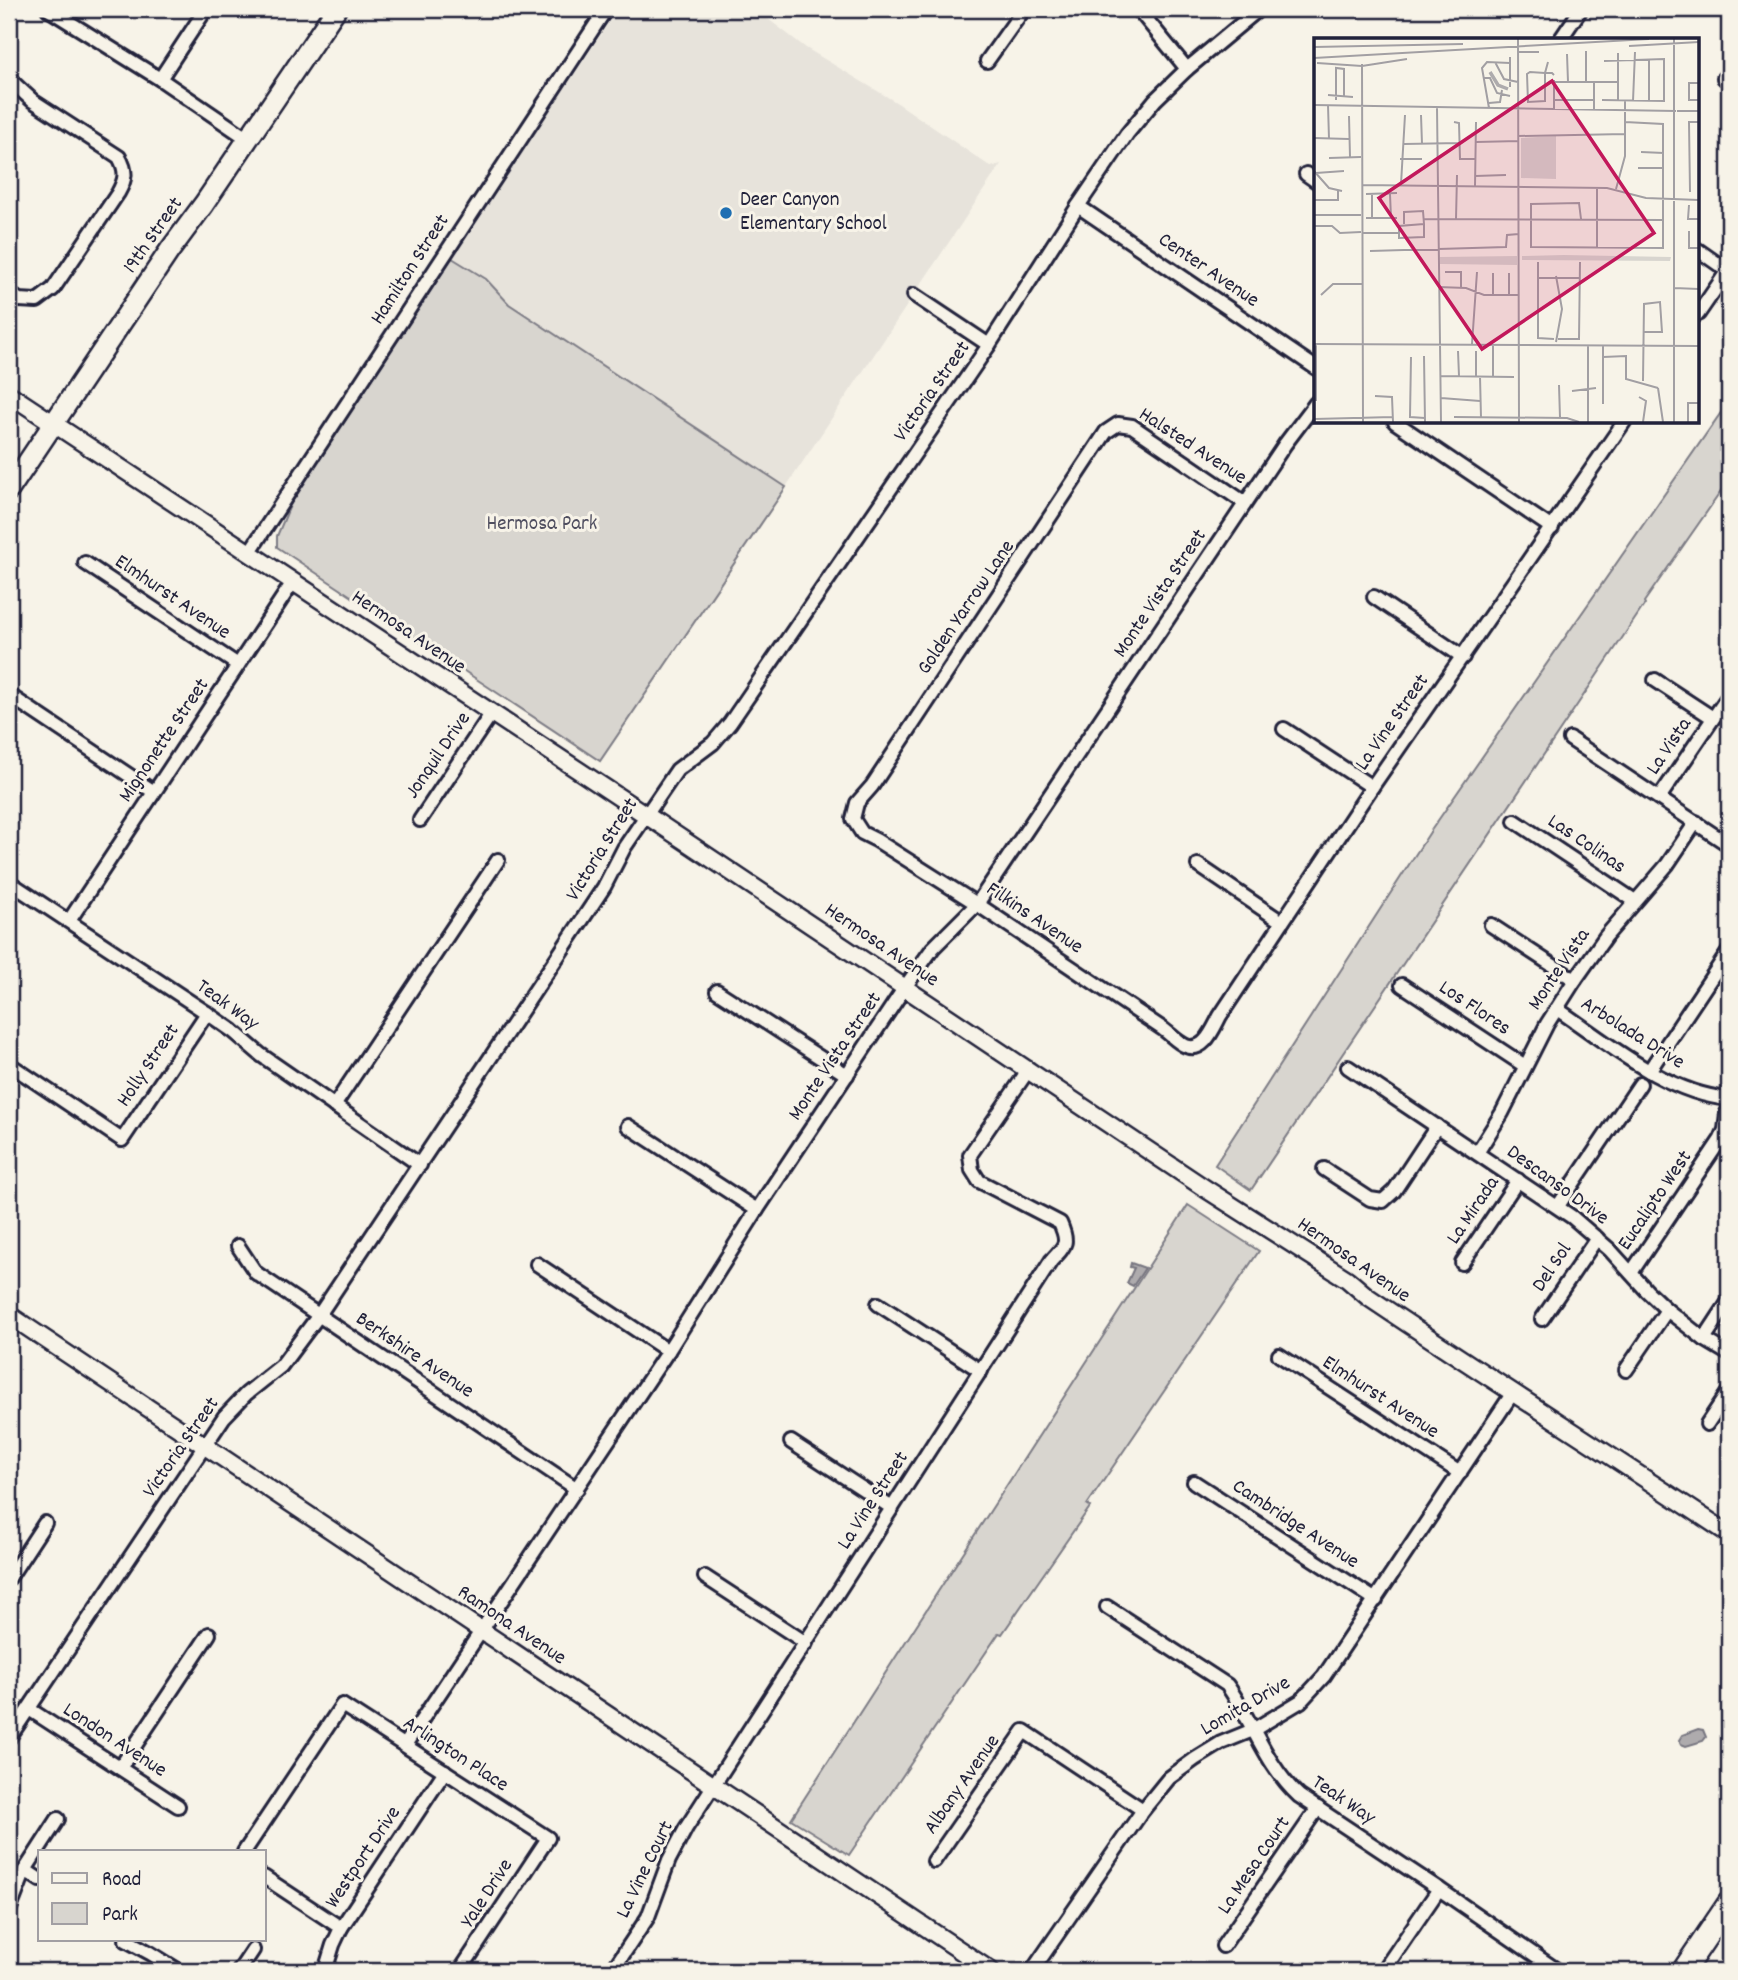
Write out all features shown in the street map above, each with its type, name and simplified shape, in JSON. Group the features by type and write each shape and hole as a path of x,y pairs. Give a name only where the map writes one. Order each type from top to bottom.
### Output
{"main road":[{"name":"19th Street","path":"9,490 336,9"},
{"path":"1683,1971 1729,1903"}],"street":[{"path":"48,9 160,79 248,139"},
{"path":"160,79 206,9"},
{"name":"Hamilton Street","path":"249,553 606,9"},
{"path":"986,61 1024,9"},
{"path":"1138,9 1186,69"},
{"name":"Victoria Street","path":"9,1738 225,1417 246,1394 281,1366 319,1315 604,887 624,848 646,815 677,770 713,743 730,723 989,345 1127,134 1155,100 1186,69 1259,9"},
{"path":"1561,38 1581,9"},
{"path":"9,79 33,102 119,157 126,169 124,183 118,193 53,289 37,302 19,300 9,293"},
{"name":"Center Avenue","path":"1078,206 1314,367"},
{"path":"1700,251 1729,270 1700,311"},
{"path":"914,295 989,345"},
{"name":"Hermosa Avenue","path":"9,394 1206,1189 1347,1279 1368,1297 1512,1394 1729,1534"},
{"name":"Monte Vista Street","path":"405,1745 577,1489 905,987 933,948 978,904 1245,503 1314,406"},
{"name":"Halsted Avenue","path":"1118,424 1132,426 1245,503"},
{"name":"Golden Yarrow Lane","path":"853,818 857,803 872,786 1106,432 1118,424"},
{"path":"1398,424 1552,528"},
{"name":"La Vine Street","path":"1196,1047 1207,1040 1220,1016 1372,787 1623,424"},
{"name":"Elmhurst Avenue","path":"85,563 238,666"},
{"name":"Mignonette Street","path":"69,921 293,582"},
{"path":"1374,597 1463,657"},
{"name":"La Vista","path":"1655,680 1713,718"},
{"path":"9,695 154,792"},
{"name":"La Vista","path":"1659,798 1729,695"},
{"name":"Jonquil Drive","path":"420,820 491,714"},
{"path":"1284,729 1372,787"},
{"path":"1570,739 1729,845"},
{"name":"Filkins Avenue","path":"853,818 862,834 978,904 1185,1046 1196,1047"},
{"name":"Las Colinas","path":"1515,821 1635,901"},
{"name":"Monte Vista","path":"1477,1153 1502,1113 1539,1038 1575,980 1606,936 1667,865 1696,822"},
{"path":"334,1105 498,860"},
{"path":"1198,865 1282,922"},
{"name":"Teak Way","path":"9,882 207,1013 261,1055 420,1165"},
{"path":"1491,925 1575,980"},
{"path":"1649,1070 1729,951"},
{"name":"Los Flores","path":"1402,985 1525,1066"},
{"path":"717,991 847,1075"},
{"name":"Arbolada Drive","path":"1557,1009 1649,1070 1696,1093 1729,1099"},
{"name":"Holly Street","path":"9,1064 122,1140 207,1013"},
{"name":"Descanso Drive","path":"1348,1067 1558,1206 1597,1238 1667,1310 1704,1339 1729,1354"},
{"name":"La Vine Street","path":"714,1787 1051,1261 1065,1246 1066,1236 1060,1223 979,1181 972,1170 970,1154 1029,1069"},
{"path":"1558,1206 1640,1084"},
{"name":"Eucalipto West","path":"1631,1273 1721,1139 1727,1113"},
{"path":"628,1126 757,1210"},
{"path":"1324,1169 1370,1199 1382,1201 1394,1191 1437,1126"},
{"name":"La Mirada","path":"1462,1263 1518,1180"},
{"name":"Del Sol","path":"1542,1320 1597,1238"},
{"name":"Berkshire Avenue","path":"238,1247 256,1273 577,1489"},
{"path":"537,1264 668,1351"},
{"path":"1704,1339 1729,1301"},
{"path":"878,1304 981,1371"},
{"path":"1626,1370 1667,1310"},
{"name":"Ramona Avenue","path":"9,1315 991,1971"},
{"name":"Elmhurst Avenue","path":"1279,1355 1460,1473"},
{"path":"1707,1424 1729,1391"},
{"name":"Lomita Drive","path":"1032,1971 1143,1810 1169,1778 1221,1743 1252,1730 1301,1701 1324,1676 1512,1394"},
{"path":"791,1442 892,1508"},
{"name":"Cambridge Avenue","path":"1194,1482 1376,1600"},
{"path":"9,1578 45,1524"},
{"path":"705,1577 806,1643"},
{"name":"Teak Way","path":"1107,1607 1227,1685 1239,1701 1252,1730 1285,1783 1299,1796 1557,1971"},
{"path":"120,1768 209,1634"},
{"name":"Arlington Place","path":"245,1850 342,1704 548,1838"},
{"name":"London Avenue","path":"29,1709 178,1806"},
{"name":"Albany Avenue","path":"934,1861 1024,1731 1143,1810"},
{"name":"Westport Drive","path":"325,1971 341,1928 445,1771"},
{"name":"La Vine Court","path":"612,1971 648,1917 668,1860 714,1787"},
{"name":"La Mesa Court","path":"1223,1946 1318,1808"},
{"path":"9,1910 25,1870 58,1819"},
{"name":"Yale Drive","path":"460,1971 548,1838"},
{"path":"25,1870 38,1879"},
{"path":"266,1878 341,1928"},
{"path":"1383,1971 1439,1889"},
{"path":"128,1941 179,1971"},
{"path":"239,1971 253,1950"}],"shaded area":[{"name":"Deer Canyon Elementary School","path":"618,9 755,9 806,48 899,104 991,167 1001,164 786,487 509,304 486,279 452,258"},
{"path":"1131,1263 1145,1268 1133,1286 1127,1283 1134,1268 1130,1267"},
{"path":"1698,1729 1703,1730 1706,1737 1703,1741 1686,1746 1681,1744 1679,1740 1682,1735"}],"green space":[{"name":"Hermosa Park","path":"452,258 486,279 509,304 786,487 600,761 277,547 277,536 291,503"},
{"path":"1729,401 1729,480 1644,602 1251,1190 1215,1165 1430,832"},
{"path":"1188,1205 1259,1251 1087,1505 1090,1507 1002,1634 999,1633 849,1855 791,1819"}],"place":[{"name":"Deer Canyon Elementary School","path":"726,213"}]}
